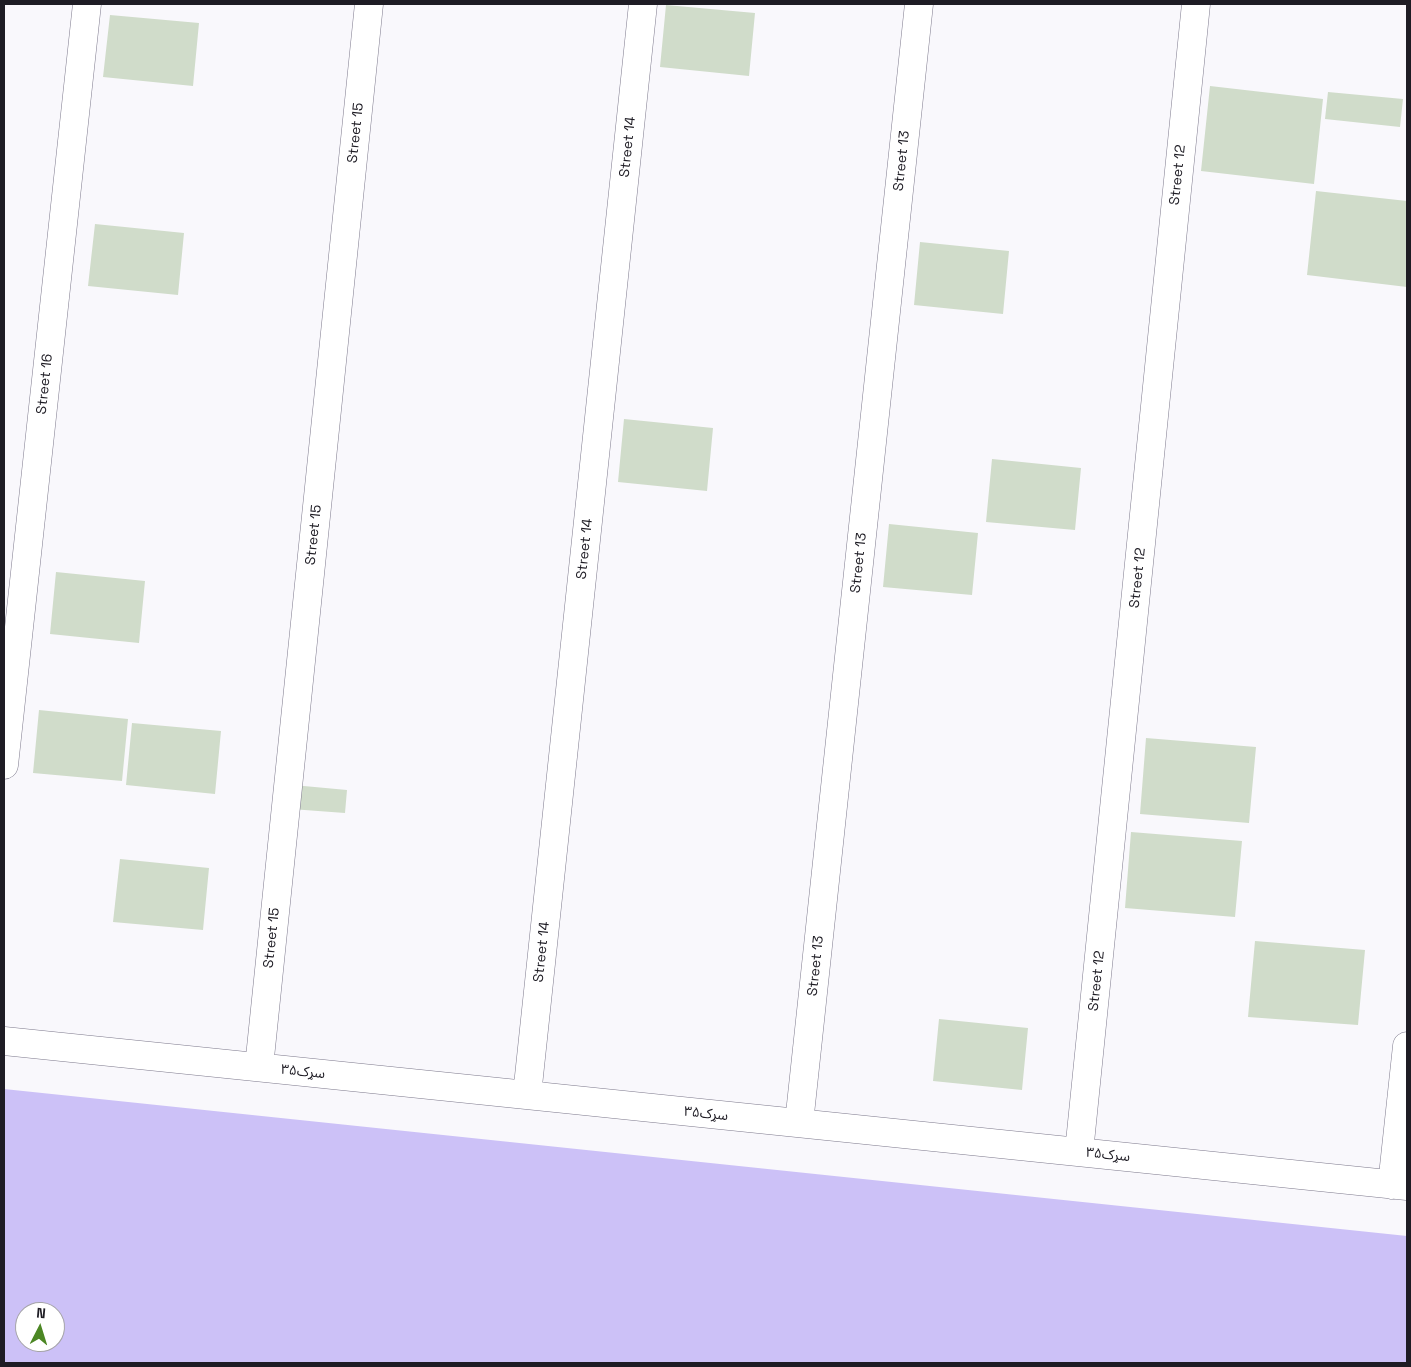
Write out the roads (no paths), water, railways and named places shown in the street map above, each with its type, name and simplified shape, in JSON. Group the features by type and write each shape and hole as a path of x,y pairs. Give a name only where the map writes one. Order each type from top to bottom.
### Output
{"street":[{"name":"Street 16","path":"4,765 87,4"},
{"name":"Street 15","path":"259,1067 369,4"},
{"name":"Street 14","path":"527,1095 643,4"},
{"name":"Street 13","path":"799,1123 918,4"},
{"name":"Street 12","path":"1080,1152 1196,4"},
{"name":"سړک۳۵","path":"4,1041 1400,1186"},
{"path":"1400,1186 1407,1046"}]}
